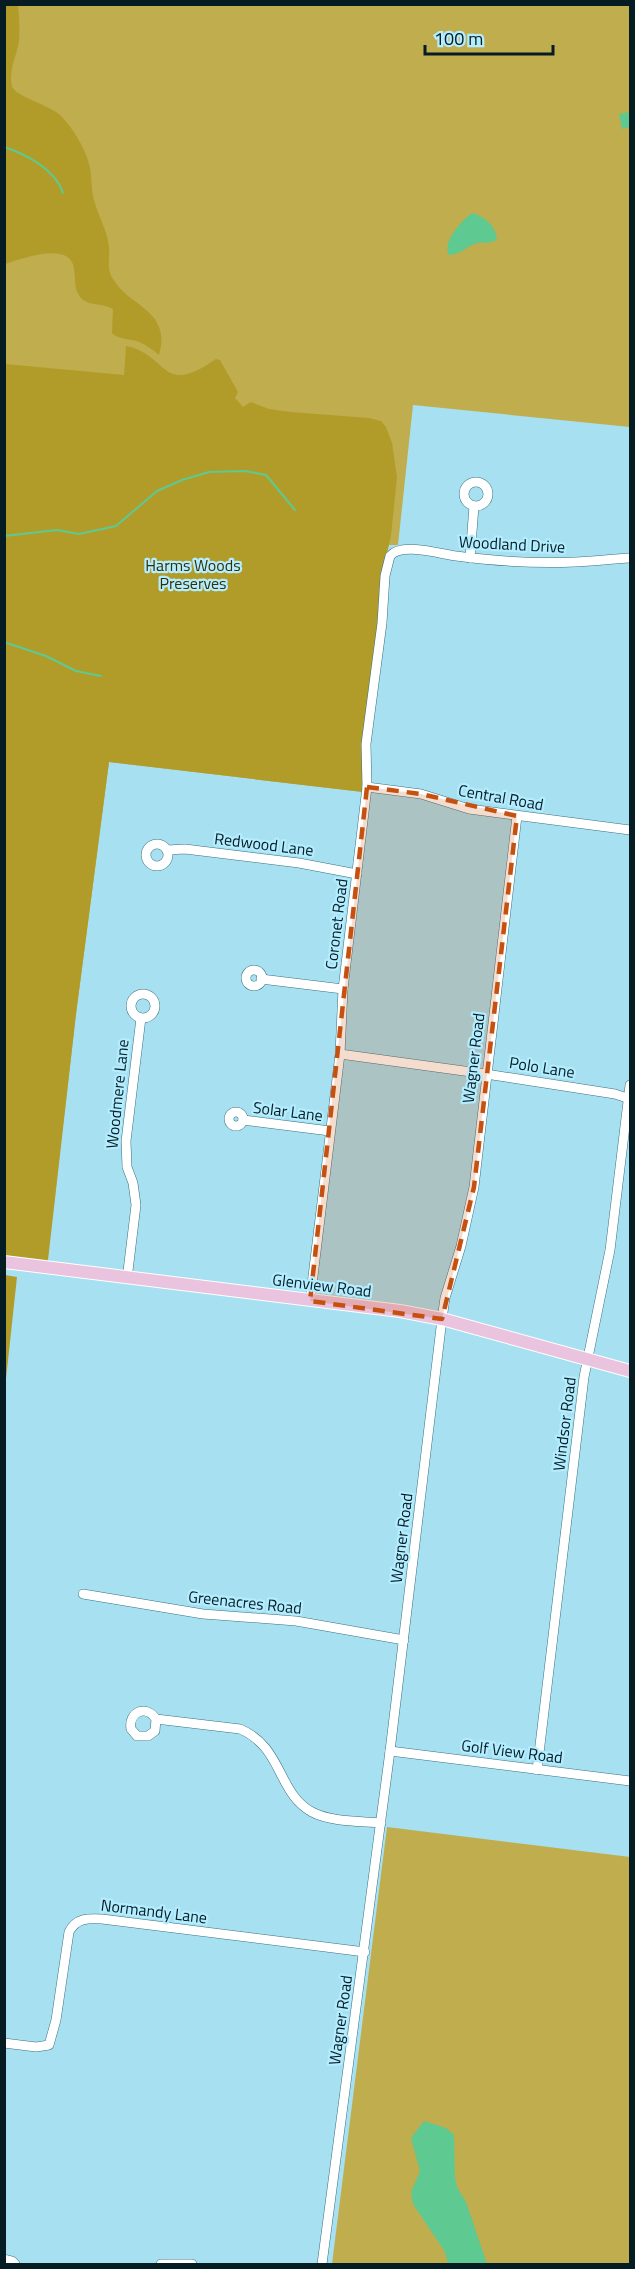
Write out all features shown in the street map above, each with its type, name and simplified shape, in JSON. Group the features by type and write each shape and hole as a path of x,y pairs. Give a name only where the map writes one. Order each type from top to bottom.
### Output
{"main road":[{"name":"Glenview Road","path":"4,1263 372,1307 442,1319 630,1371"}],"street":[{"path":"470,558 474,506"},
{"name":"Woodland Drive","path":"393,552 411,549 470,558 542,563 630,558"},
{"name":"Coronet Road","path":"310,1300 340,1054 344,989 367,788 366,744 382,624 385,576 393,552"},
{"name":"Central Road","path":"367,788 401,790 442,800 459,807 630,830"},
{"name":"Wagner Road","path":"322,2265 365,1952 442,1319 445,1298 461,1246 474,1187 517,816"},
{"name":"Redwood Lane","path":"167,850 185,849 298,863 357,874"},
{"path":"261,979 344,989"},
{"name":"Woodmere Lane","path":"128,1279 136,1204 133,1183 127,1167 126,1141 141,1018"},
{"name":"Polo Lane","path":"340,1054 486,1074 630,1099"},
{"name":"Windsor Road","path":"537,1770 588,1359 610,1250 630,1085"},
{"name":"Solar Lane","path":"243,1120 330,1131"},
{"name":"Greenacres Road","path":"83,1594 203,1614 296,1621 404,1640"},
{"path":"156,1719 240,1730 251,1734 268,1749 297,1799 313,1812 336,1819 381,1823"},
{"name":"Golf View Road","path":"390,1751 630,1781"},
{"name":"Normandy Lane","path":"4,2043 36,2047 49,2045 56,2020 69,1932 76,1922 82,1920 102,1919 365,1952"},
{"path":"4,2259 12,2261 15,2265"},
{"path":"161,2265 192,2265"}],"highlighted area":[{"path":"367,787 421,794 517,816 474,1187 442,1319 310,1301"}],"green space":[{"path":"5,4 18,5 19,41 12,69 12,86 20,94 61,116 79,140 86,154 91,172 94,200 107,236 111,275 120,288 147,311 160,328 159,355 142,343 118,337 112,333 113,309 89,303 79,296 71,260 64,255 44,254 5,264"},
{"path":"5,5 630,5 630,427 413,405 398,545 389,545 382,573 363,792 109,762 76,1014 47,1264 5,1258"},
{"name":"Harms Woods Preserves","path":"126,346 151,357 166,370 175,374 184,375 216,359 220,360 238,392 235,398 243,407 251,402 269,409 381,421 392,443 397,477 391,536 382,573 363,792 109,762 76,1014 48,1260 5,1255 5,364 124,375"},
{"path":"4,1275 17,1277 5,1388"},
{"path":"387,1827 630,1857 630,2264 332,2264"}],"shaded area":[{"path":"630,112 630,127 622,129 619,114"},
{"path":"472,213 489,222 497,239 477,243 457,254 449,255 450,238 458,226"},
{"path":"424,2121 446,2128 454,2135 457,2187 466,2202 487,2264 448,2264 445,2252 413,2204 411,2192 420,2171 411,2138"}],"waterway":[{"path":"4,147 22,154 47,170 63,193"},
{"path":"4,536 57,530 79,534 116,526 157,491 209,472 245,471 266,475 295,510"},
{"path":"4,642 46,656 76,671 101,676"}]}
